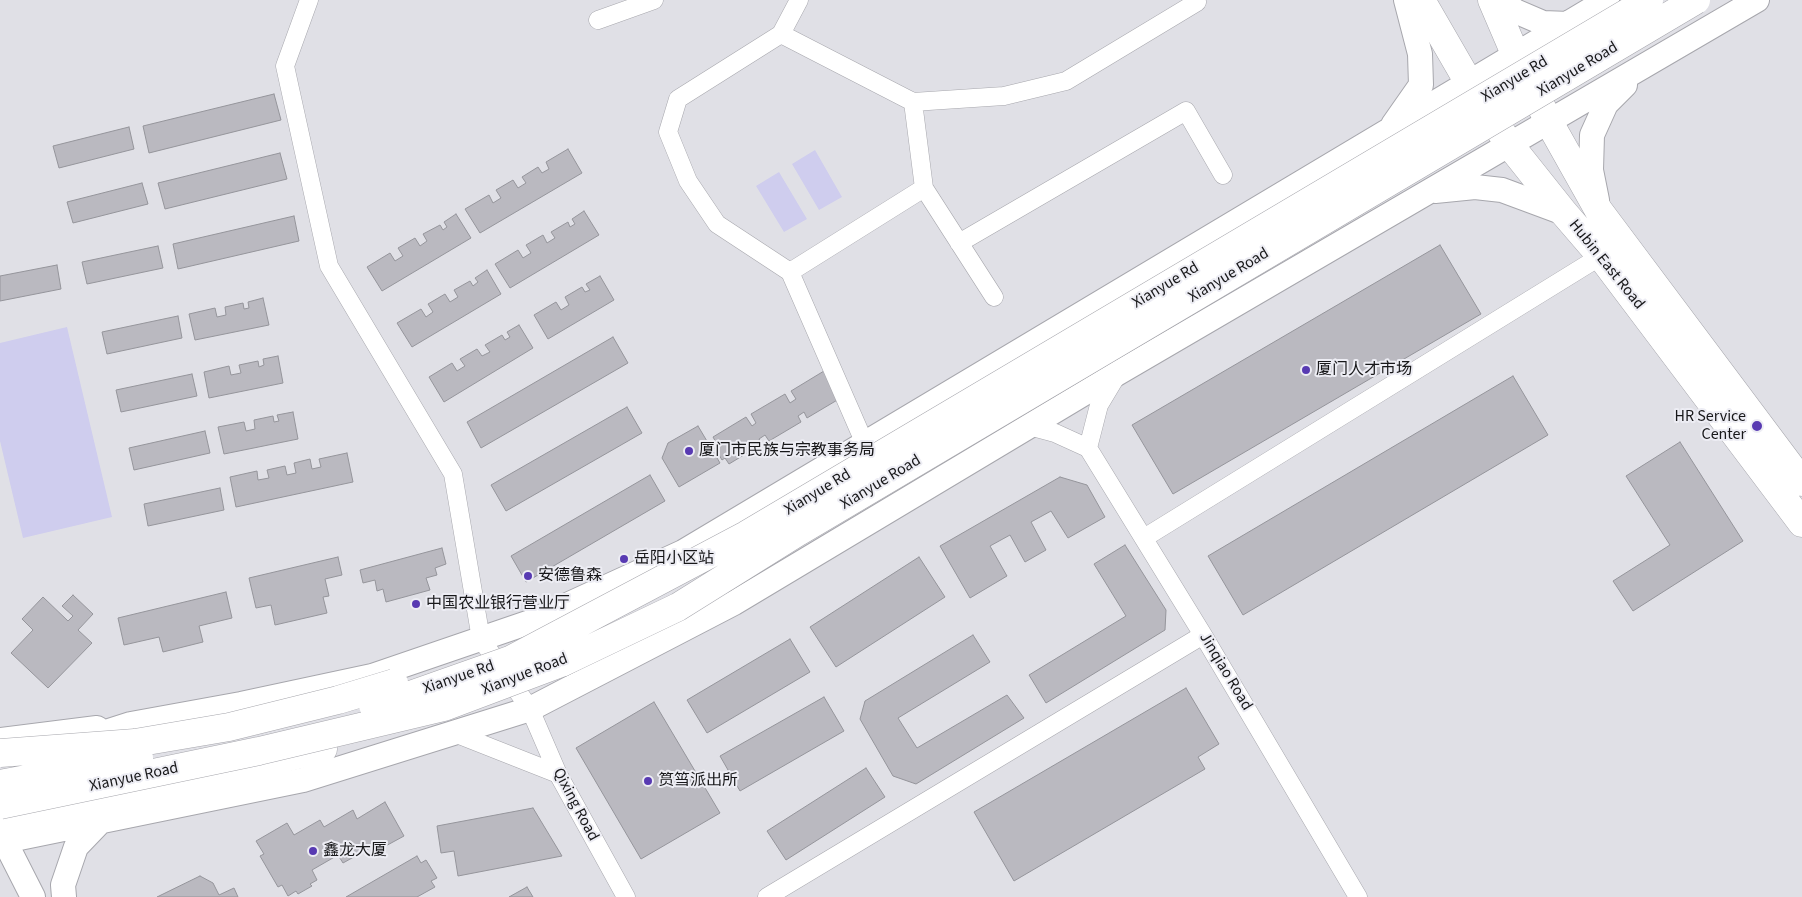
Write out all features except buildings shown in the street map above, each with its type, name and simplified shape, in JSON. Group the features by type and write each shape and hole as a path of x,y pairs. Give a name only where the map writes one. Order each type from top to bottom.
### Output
{"main road":[{"path":"1390,131 1422,86 1420,54 1406,0"},
{"name":"Hubin East Road","path":"1421,0 1469,83 1509,144 1601,256 1802,523"},
{"name":"Hubin East Road","path":"1492,0 1516,56 1549,122 1599,211 1802,482"},
{"path":"1502,0 1515,12 1543,23 1569,24"},
{"path":"0,740 131,724 240,704 372,676 530,622 683,552 1608,0"},
{"name":"Xianyue Rd","path":"0,784 216,744 404,697 510,660 746,535 1649,0"},
{"name":"Xianyue Road","path":"0,805 259,751 444,707 561,663 678,607 798,532 1696,0"},
{"path":"1,834 101,821 303,780 530,709 734,603 1118,373 1757,0"},
{"path":"1599,211 1591,170 1592,135 1606,104 1644,66"},
{"path":"1428,191 1475,187 1502,190 1564,213"},
{"path":"0,753 135,743 230,727 338,700 456,664 623,600"},
{"path":"1,834 151,790 266,764 406,727 444,707"},
{"path":"0,767 131,724"},
{"path":"0,813 142,776"},
{"path":"64,897 63,885 76,847 101,821"},
{"path":"1,834 33,897"}],"street":[{"path":"309,0 284,66 329,266 453,474 481,639"},
{"path":"598,20 654,0"},
{"path":"799,0 781,34 678,100 668,132 688,181 717,224 790,272 865,444"},
{"path":"781,34 913,102 1004,96 1066,81 1197,2"},
{"path":"913,102 924,188 994,297"},
{"path":"959,243 1186,111 1223,175"},
{"path":"790,272 924,188"},
{"path":"1144,538 1601,256"},
{"path":"1029,426 1055,433 1088,448 1099,405 1118,373"},
{"name":"Jinqiao Road","path":"1088,448 1203,635 1358,897"},
{"path":"768,897 1203,635"},
{"name":"Qixing Road","path":"481,639 530,709 558,774 626,897"},
{"path":"454,733 558,774"}],"shaded area":[{"path":"815,150 842,197 819,210 792,164"},
{"path":"779,172 807,219 784,232 756,186"},
{"path":"67,327 112,517 23,538 0,441 0,343"}],"place":[{"name":"厦门人才市场","path":"1306,370"},
{"name":"HR Service Center","path":"1757,426"},
{"name":"厦门市民族与宗教事务局","path":"689,451"},
{"name":"岳阳小区站","path":"624,559"},
{"name":"安德鲁森","path":"528,576"},
{"name":"中国农业银行营业厅","path":"416,604"},
{"name":"筼筜派出所","path":"648,781"},
{"name":"鑫龙大厦","path":"313,851"}]}
